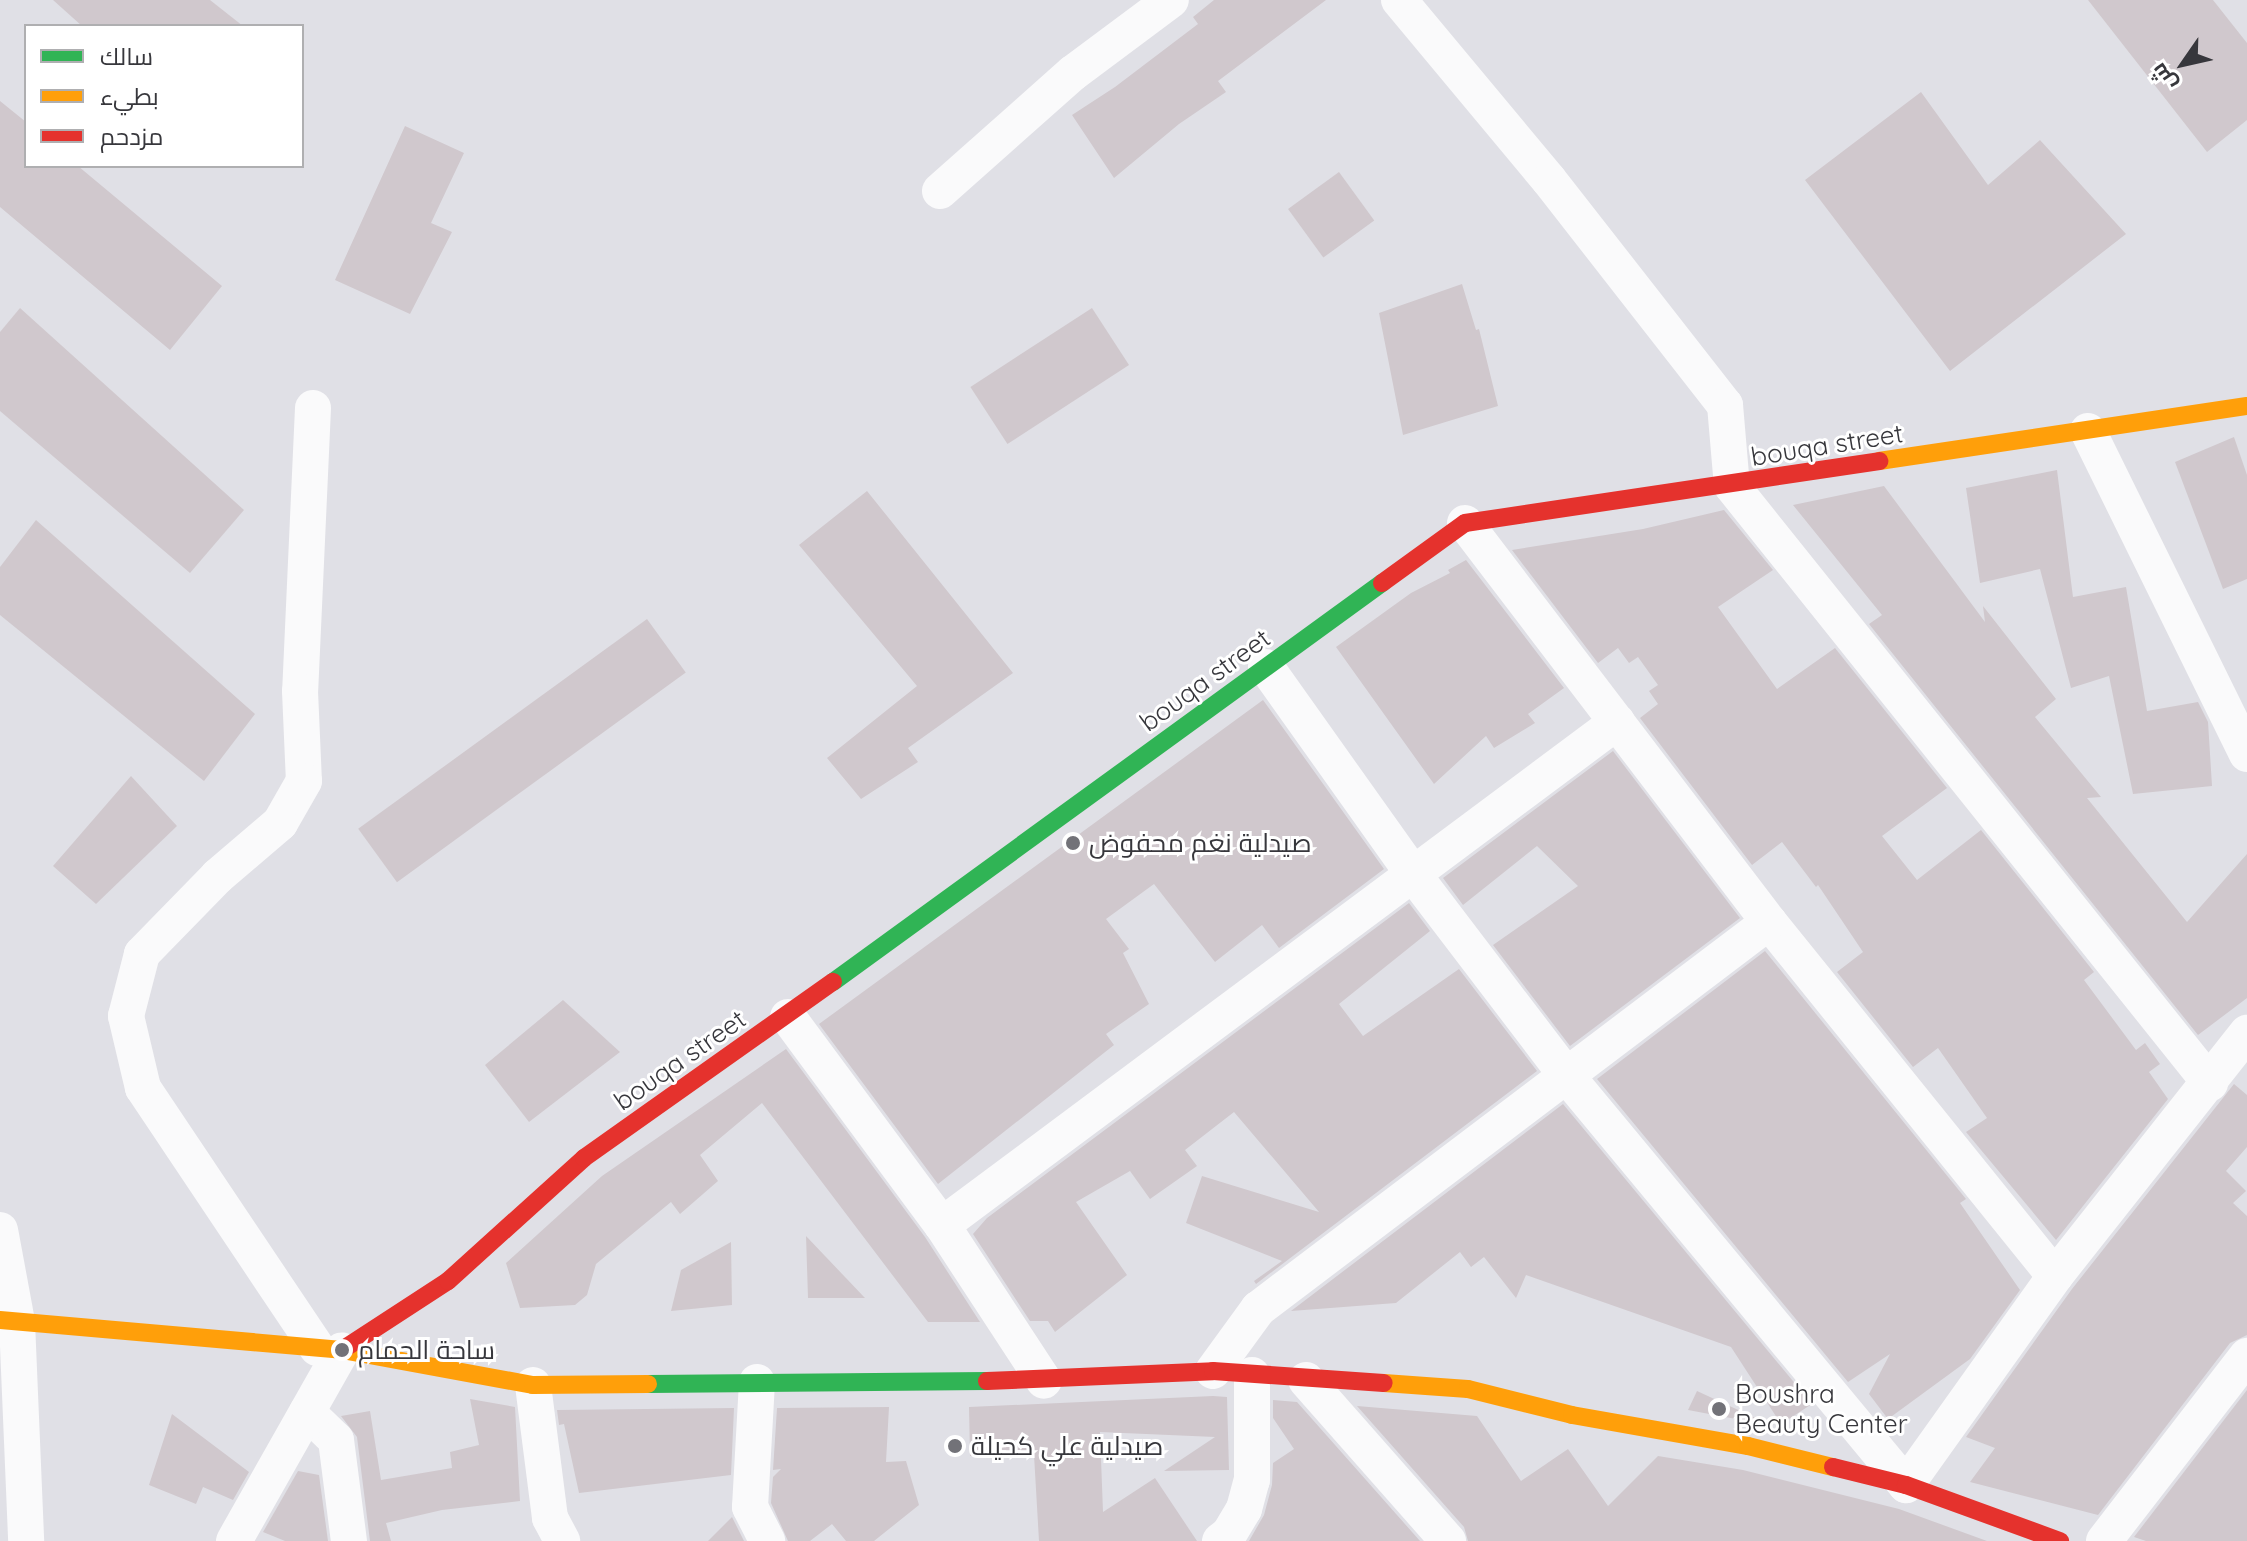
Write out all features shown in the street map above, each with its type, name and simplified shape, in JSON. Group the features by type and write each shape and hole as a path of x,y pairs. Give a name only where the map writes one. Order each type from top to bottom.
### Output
{"street":[{"path":"940,191 1073,73 1171,0"},
{"path":"1399,0 1549,180 1725,405 1732,486 2210,1083"},
{"name":"bouqa street","path":"330,1349 448,1281 584,1158 788,1017 870,953 1465,523 1732,486 2247,406"},
{"path":"313,408 300,691 304,781 280,823 218,876 142,954 126,1016 143,1088 330,1349"},
{"path":"2088,431 2247,754"},
{"path":"1465,523 1769,922 2055,1276"},
{"path":"1266,667 1413,874 1566,1075 1906,1485"},
{"path":"942,1225 1617,722"},
{"path":"1213,1371 1258,1309 1769,922"},
{"path":"788,1017 942,1225 1044,1381"},
{"path":"1906,1485 2055,1276 2247,1033"},
{"path":"0,1230 26,1541"},
{"path":"9,1321 330,1349 533,1385 1044,1381 1213,1371 1306,1380 1468,1389 1522,1400 1572,1415 1748,1446 1906,1485 2060,1541"},
{"path":"234,1541 307,1412 330,1349"},
{"path":"2104,1541 2247,1356"},
{"path":"1220,1541 1229,1534 1244,1509 1252,1480 1252,1375"},
{"path":"1306,1380 1448,1541"},
{"path":"757,1382 750,1507 767,1541"},
{"path":"533,1385 550,1518 562,1541"},
{"path":"307,1412 336,1440 349,1541"}],"building":[{"path":"53,0 210,0 240,24 80,24"},
{"path":"1214,0 1326,0 1218,81 1226,92 1179,124 1114,178 1072,115 1115,87 1198,24 1193,17"},
{"path":"2088,0 2213,0 2247,43 2247,120 2207,152"},
{"path":"1921,92 1988,185 2040,140 2126,234 1950,371 1805,180"},
{"path":"0,101 24,120 24,168 80,168 222,286 170,350 0,207"},
{"path":"405,126 464,153 431,223 452,232 410,314 335,280"},
{"path":"1339,172 1374,221 1323,258 1288,209"},
{"path":"1462,284 1476,330 1479,329 1498,406 1403,435 1379,313"},
{"path":"20,308 244,510 190,573 0,411 0,332"},
{"path":"1092,308 1129,365 1007,444 970,387"},
{"path":"2234,437 2247,475 2247,579 2223,589 2175,462"},
{"path":"2057,470 2073,597 2126,587 2147,711 2198,702 2208,722 2212,786 2133,794 2109,676 2071,688 2040,569 1980,583 1966,488"},
{"path":"1884,486 1985,622 1983,606 2056,699 2035,717 2101,797 2087,798 2187,922 2247,854 2247,998 2198,1035 1869,624 1882,615 1793,505"},
{"path":"867,491 1013,673 908,748 918,762 861,799 827,758 917,686 799,545"},
{"path":"1724,510 1773,570 1718,607 1777,689 1835,648 1947,788 1882,836 1917,880 1981,830 2094,972 2084,980 2136,1050 2145,1043 2160,1064 2149,1072 2168,1099 2056,1240 1966,1132 1987,1118 1938,1048 1913,1067 1837,972 1863,952 1818,885 1816,887 1782,842 1752,865 1640,718 1658,704 1649,691 1658,685 1638,657 1629,663 1618,648 1598,663 1512,550 1643,529"},
{"path":"36,520 255,714 204,781 0,615 0,567"},
{"path":"1466,560 1564,688 1528,714 1535,723 1494,748 1486,736 1434,784 1336,647 1411,593 1450,573 1448,570"},
{"path":"647,619 686,672 397,882 358,829"},
{"path":"1263,700 1384,869 1279,948 1262,925 1215,962 1154,884 1106,919 1129,949 1123,953 1149,1004 1106,1034 1114,1045 938,1184 819,1024"},
{"path":"1613,751 1740,918 1570,1046 1493,945 1578,886 1537,846 1463,905 1443,878"},
{"path":"131,776 177,826 96,904 53,866"},
{"path":"1409,903 1430,931 1339,1004 1363,1036 1459,969 1537,1071 1256,1284 1254,1281 1282,1261 1186,1223 1202,1176 1319,1212 1234,1112 1185,1150 1197,1166 1150,1199 1130,1171 1076,1202 1127,1275 1055,1332 1048,1321 1030,1321 973,1234 987,1218"},
{"path":"1765,951 1966,1199 1960,1203 2020,1290 1970,1359 1888,1419 1869,1394 1890,1354 1848,1382 1597,1079"},
{"path":"563,1000 620,1052 529,1122 485,1065"},
{"path":"786,1049 925,1237 980,1322 928,1322 762,1103 700,1155 718,1181 680,1214 671,1202 596,1264 587,1295 575,1305 520,1308 506,1263 602,1176"},
{"path":"2234,1084 2247,1095 2247,1147 2226,1171 2246,1191 2233,1203 2247,1216 2247,1335 2230,1343 2098,1515 1970,1482 1995,1448 1966,1437 2072,1289"},
{"path":"1563,1104 1812,1404 1781,1424 1731,1347 1526,1275 1516,1298 1484,1257 1471,1267 1460,1252 1396,1303 1291,1311"},
{"path":"806,1236 865,1298 808,1298"},
{"path":"731,1242 732,1305 671,1311 681,1270"},
{"path":"2247,1390 2247,1541 2146,1541 2134,1537"},
{"path":"1697,1391 1773,1426 1688,1410"},
{"path":"1227,1397 1229,1470 1164,1471 1215,1437 1100,1432 1103,1512 1155,1478 1197,1541 1039,1541 1034,1455 970,1456 969,1407"},
{"path":"470,1399 515,1407 520,1501 442,1510 386,1523 391,1541 370,1541 357,1437 341,1416 370,1411 381,1480 452,1468 450,1452 479,1445"},
{"path":"1273,1400 1297,1402 1420,1541 1249,1541 1264,1515 1272,1485 1273,1463 1294,1449 1273,1418"},
{"path":"1357,1406 1477,1416 1521,1481 1568,1449 1608,1506 1658,1456 1743,1470 1899,1509 1987,1541 1468,1541 1464,1527"},
{"path":"889,1407 886,1462 906,1461 919,1505 874,1541 846,1541 832,1524 810,1541 788,1541 771,1503 773,1477 781,1469 773,1470 777,1408"},
{"path":"734,1408 731,1475 579,1493 564,1424 559,1425 557,1410"},
{"path":"172,1414 249,1472 233,1500 203,1487 196,1504 149,1485"},
{"path":"298,1471 319,1475 328,1541 285,1541 263,1532"},
{"path":"732,1517 744,1541 708,1541"}],"traffic: fast":[{"path":"833,982 1382,583"},
{"path":"648,1384 987,1381"}],"traffic: slow":[{"path":"1879,461 2247,406"},
{"path":"0,1320 342,1350 533,1385 648,1384"},
{"path":"1384,1383 1468,1389 1572,1415 1748,1446 1833,1467"}],"traffic: jam":[{"path":"1382,583 1465,523 1879,461"},
{"path":"342,1350 448,1281 584,1158 833,982"},
{"path":"987,1381 1213,1371 1384,1383"},
{"path":"1833,1467 1906,1485 2060,1541"}],"place":[{"name":"صيدلية نغم محفوض","path":"1073,843"},
{"name":"ساحة الحمام","path":"342,1350"},
{"name":"Boushra Beauty Center","path":"1719,1409"},
{"name":"صيدلية علي كحيلة","path":"955,1446"}]}
